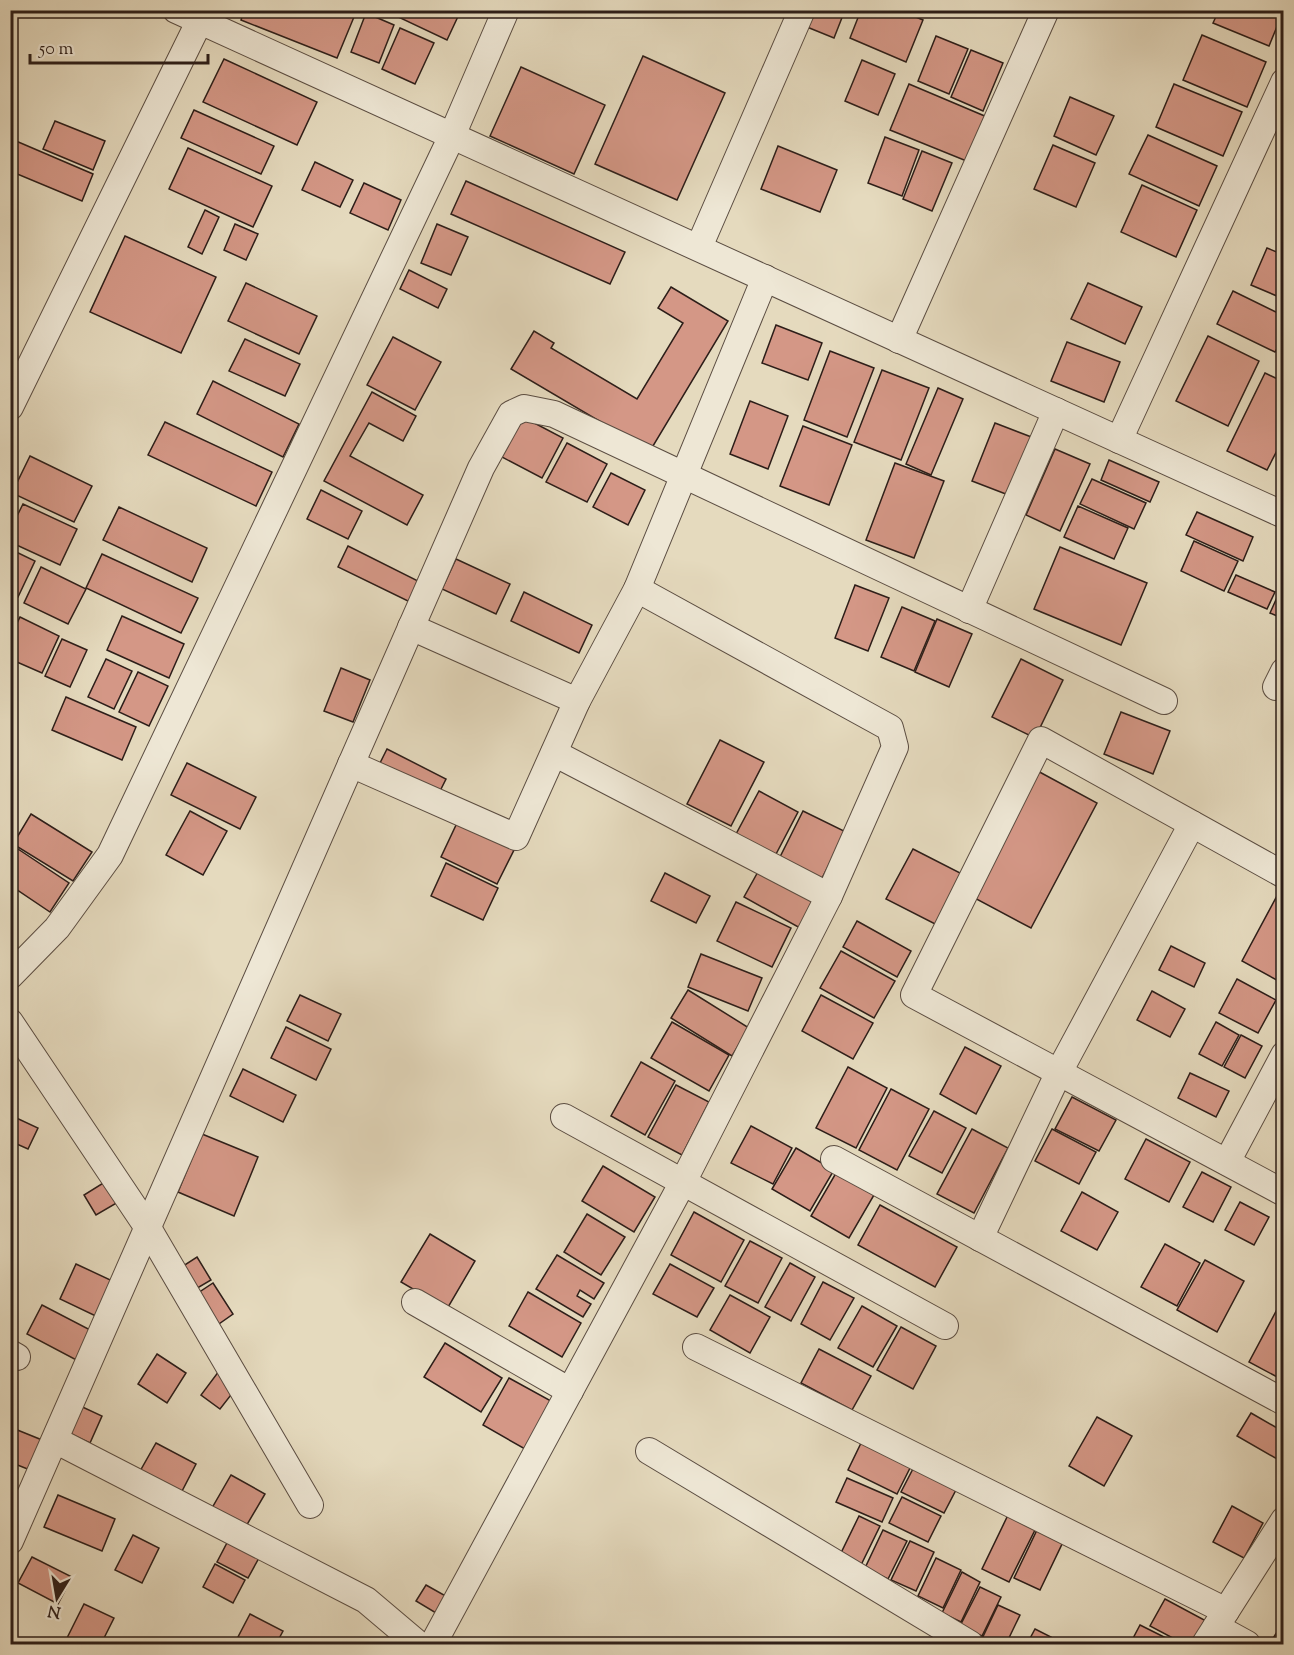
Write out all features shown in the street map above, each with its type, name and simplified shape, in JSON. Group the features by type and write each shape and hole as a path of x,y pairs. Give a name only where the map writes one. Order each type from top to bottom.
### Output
{"street":[{"path":"176,10 202,16 451,138 699,247 1284,515"},
{"path":"10,976 57,928 110,855 451,138 506,10"},
{"path":"699,247 802,10"},
{"path":"899,340 1046,10"},
{"path":"10,407 202,16"},
{"path":"1119,440 1284,82"},
{"path":"351,764 516,837 577,701 637,589 765,278"},
{"path":"10,1541 481,468 511,414 524,408 554,414 1164,701"},
{"path":"969,610 1056,411"},
{"path":"433,1644 683,1182 829,896 895,747 890,728 637,589"},
{"path":"411,627 577,701"},
{"path":"1284,875 1041,740 914,995 1284,1193"},
{"path":"554,753 829,896"},
{"path":"980,1238 1059,1072 1192,824"},
{"path":"10,1023 148,1228 310,1505"},
{"path":"1227,1162 1284,1055"},
{"path":"564,1117 945,1326"},
{"path":"834,1159 1282,1397"},
{"path":"415,1302 570,1391"},
{"path":"696,1347 1246,1644"},
{"path":"55,1440 366,1600 418,1644"},
{"path":"649,1451 970,1644"},
{"path":"1216,1627 1284,1520"}],"building":[{"path":"244,10 338,10 354,17 337,58 241,20"},
{"path":"397,10 461,10 447,40 394,15"},
{"path":"814,10 845,10 834,38 807,27"},
{"path":"861,10 899,10 923,20 906,62 850,38"},
{"path":"1219,10 1281,10 1283,12 1269,46 1213,23"},
{"path":"366,13 394,25 379,63 351,52"},
{"path":"400,28 434,43 415,84 382,69"},
{"path":"1202,35 1266,62 1247,107 1183,80"},
{"path":"936,36 968,49 949,94 918,81"},
{"path":"971,50 1003,63 983,111 951,97"},
{"path":"643,56 725,93 677,200 595,164"},
{"path":"224,59 317,102 297,145 203,102"},
{"path":"862,60 895,74 878,115 845,101"},
{"path":"521,67 605,105 574,174 490,136"},
{"path":"909,84 987,117 969,162 890,130"},
{"path":"1174,84 1242,112 1223,156 1156,127"},
{"path":"1070,97 1114,116 1096,155 1054,136"},
{"path":"194,110 274,146 261,174 181,138"},
{"path":"55,121 105,141 93,170 43,149"},
{"path":"1148,135 1217,166 1199,206 1129,174"},
{"path":"885,137 919,150 902,196 868,183"},
{"path":"16,141 93,174 82,201 10,171 10,155"},
{"path":"1053,145 1095,163 1076,207 1034,189"},
{"path":"778,146 837,170 820,212 761,189"},
{"path":"188,148 272,186 253,227 169,189"},
{"path":"922,151 952,163 932,211 903,199"},
{"path":"315,162 353,180 340,207 302,190"},
{"path":"466,181 625,252 610,284 451,214"},
{"path":"364,183 401,200 388,230 350,213"},
{"path":"1142,185 1197,210 1176,257 1121,232"},
{"path":"205,210 219,217 202,254 188,247"},
{"path":"235,224 258,234 246,260 224,250"},
{"path":"437,224 468,237 451,275 421,263"},
{"path":"125,236 216,277 181,353 90,312"},
{"path":"1267,248 1284,255 1284,299 1251,285"},
{"path":"409,270 447,289 438,308 400,289"},
{"path":"246,283 317,316 299,354 228,321"},
{"path":"1088,283 1142,307 1125,344 1071,319"},
{"path":"671,287 728,321 650,451 511,369 534,331 554,343 551,348 637,399 683,323 658,308"},
{"path":"1233,291 1284,316 1284,336 1275,352 1217,324"},
{"path":"776,325 822,343 808,380 762,363"},
{"path":"1208,336 1259,361 1228,426 1176,401"},
{"path":"393,337 441,362 415,410 367,385"},
{"path":"245,339 300,364 285,396 229,371"},
{"path":"1067,342 1120,362 1104,402 1051,381"},
{"path":"830,351 874,368 847,437 804,420"},
{"path":"882,370 929,388 901,460 854,442"},
{"path":"1265,373 1284,382 1284,437 1267,470 1227,451"},
{"path":"213,381 299,424 283,457 197,414"},
{"path":"938,388 963,399 931,475 906,464"},
{"path":"372,392 416,416 403,441 369,423 350,456 423,495 407,525 324,481"},
{"path":"750,401 788,416 768,469 730,454"},
{"path":"521,416 563,438 542,478 500,456"},
{"path":"165,422 272,472 256,506 148,455"},
{"path":"995,423 1034,438 1011,496 972,481"},
{"path":"803,426 852,445 829,505 780,486"},
{"path":"567,443 607,464 587,502 546,482"},
{"path":"1055,449 1090,464 1060,531 1026,515"},
{"path":"30,456 92,486 74,522 12,493"},
{"path":"1109,460 1159,482 1150,502 1101,480"},
{"path":"895,463 944,481 914,558 866,540"},
{"path":"611,473 645,490 628,525 593,507"},
{"path":"1092,479 1146,503 1134,529 1080,504"},
{"path":"321,490 362,511 348,539 307,519"},
{"path":"23,504 77,529 60,565 10,542 10,530"},
{"path":"1078,506 1128,528 1114,559 1064,537"},
{"path":"119,507 207,548 192,582 103,540"},
{"path":"1197,512 1253,537 1243,561 1186,535"},
{"path":"1194,541 1238,561 1224,591 1181,571"},
{"path":"348,546 420,582 410,602 338,567"},
{"path":"1060,547 1147,583 1121,645 1034,609"},
{"path":"10,549 35,561 18,597 10,593"},
{"path":"102,554 198,598 181,633 86,588"},
{"path":"456,559 510,584 496,614 442,589"},
{"path":"41,567 86,589 68,624 24,603"},
{"path":"1236,575 1275,592 1267,609 1228,592"},
{"path":"855,585 889,598 868,651 835,638"},
{"path":"524,592 592,625 579,653 511,621"},
{"path":"1279,593 1284,595 1284,619 1270,613"},
{"path":"902,607 935,621 914,671 881,657"},
{"path":"122,616 184,644 169,678 107,650"},
{"path":"20,617 59,636 42,673 10,659 10,638"},
{"path":"937,619 972,634 949,687 915,672"},
{"path":"62,639 87,650 70,687 45,676"},
{"path":"106,659 132,671 114,709 88,697"},
{"path":"1021,659 1063,680 1035,738 992,717"},
{"path":"341,668 370,680 353,722 324,711"},
{"path":"138,672 168,686 149,726 119,712"},
{"path":"66,697 136,727 122,760 52,730"},
{"path":"1121,712 1170,731 1153,774 1104,754"},
{"path":"720,740 764,762 731,826 687,804"},
{"path":"387,749 446,779 437,797 378,767"},
{"path":"187,763 256,797 240,829 171,795"},
{"path":"1034,769 1097,803 1031,928 967,894"},
{"path":"759,791 798,812 775,856 735,836"},
{"path":"190,811 227,831 203,875 166,855"},
{"path":"803,811 846,832 821,880 779,859"},
{"path":"31,814 92,852 73,881 13,844"},
{"path":"457,823 514,850 497,884 441,857"},
{"path":"18,849 69,883 50,912 10,885 10,861"},
{"path":"913,849 968,877 941,927 886,899"},
{"path":"446,863 498,888 483,920 431,896"},
{"path":"759,870 815,900 800,928 744,897"},
{"path":"665,873 710,896 696,923 651,901"},
{"path":"1278,894 1284,897 1284,984 1242,961"},
{"path":"736,902 791,928 772,967 717,941"},
{"path":"857,921 911,951 897,977 843,947"},
{"path":"1171,946 1205,963 1194,987 1159,970"},
{"path":"841,951 895,981 874,1018 820,988"},
{"path":"701,954 762,978 748,1011 688,987"},
{"path":"1237,979 1276,1000 1258,1033 1219,1013"},
{"path":"688,990 749,1028 732,1056 671,1018"},
{"path":"1152,991 1185,1009 1170,1037 1137,1020"},
{"path":"300,995 341,1014 328,1041 287,1021"},
{"path":"821,995 873,1023 853,1059 802,1031"},
{"path":"672,1022 729,1055 709,1091 651,1058"},
{"path":"1216,1022 1239,1035 1222,1066 1199,1054"},
{"path":"286,1027 331,1049 316,1080 271,1058"},
{"path":"1241,1035 1262,1046 1245,1078 1224,1067"},
{"path":"965,1047 1001,1066 976,1114 940,1094"},
{"path":"641,1062 675,1081 645,1135 611,1116"},
{"path":"848,1067 887,1088 856,1148 816,1128"},
{"path":"243,1069 296,1095 283,1122 230,1096"},
{"path":"1190,1073 1229,1091 1216,1117 1178,1098"},
{"path":"676,1085 709,1102 682,1155 648,1137"},
{"path":"891,1089 929,1109 897,1170 859,1150"},
{"path":"1072,1097 1116,1120 1099,1151 1055,1129"},
{"path":"934,1111 966,1128 942,1173 909,1156"},
{"path":"10,1115 38,1128 28,1149 10,1141"},
{"path":"751,1126 792,1148 773,1184 731,1163"},
{"path":"972,1129 1008,1148 974,1213 937,1194"},
{"path":"1052,1129 1096,1152 1079,1184 1035,1161"},
{"path":"202,1134 258,1157 234,1216 178,1192"},
{"path":"1146,1139 1190,1162 1169,1202 1125,1179"},
{"path":"796,1148 834,1170 810,1211 772,1189"},
{"path":"603,1166 655,1197 634,1232 582,1201"},
{"path":"1202,1172 1231,1187 1213,1222 1183,1207"},
{"path":"836,1173 874,1195 849,1238 811,1216"},
{"path":"108,1180 120,1201 96,1215 84,1195"},
{"path":"1082,1192 1118,1212 1097,1250 1061,1231"},
{"path":"1240,1202 1269,1217 1254,1245 1225,1230"},
{"path":"880,1205 957,1247 935,1287 858,1245"},
{"path":"694,1212 744,1240 721,1282 671,1255"},
{"path":"587,1214 625,1237 601,1275 564,1252"},
{"path":"430,1234 475,1261 447,1309 401,1282"},
{"path":"750,1241 782,1258 758,1303 725,1286"},
{"path":"1165,1244 1200,1263 1177,1306 1141,1287"},
{"path":"557,1255 604,1283 594,1299 580,1290 577,1296 591,1304 583,1317 536,1289"},
{"path":"197,1257 211,1280 194,1290 180,1268"},
{"path":"1205,1260 1244,1281 1217,1332 1177,1310"},
{"path":"790,1263 815,1277 791,1321 765,1307"},
{"path":"76,1264 119,1284 102,1319 60,1299"},
{"path":"670,1264 714,1288 697,1317 653,1294"},
{"path":"823,1282 854,1298 830,1340 801,1324"},
{"path":"213,1283 233,1314 216,1326 195,1295"},
{"path":"528,1292 581,1323 562,1357 509,1326"},
{"path":"730,1295 770,1317 750,1353 710,1330"},
{"path":"1282,1300 1284,1369 1279,1378 1249,1362"},
{"path":"42,1305 98,1334 82,1363 27,1334"},
{"path":"862,1306 897,1326 873,1367 838,1348"},
{"path":"901,1327 936,1346 913,1389 877,1370"},
{"path":"445,1343 502,1378 481,1412 424,1377"},
{"path":"819,1349 871,1376 852,1410 801,1383"},
{"path":"157,1354 186,1373 167,1403 138,1384"},
{"path":"219,1371 238,1386 220,1409 201,1395"},
{"path":"509,1378 551,1401 525,1449 483,1425"},
{"path":"76,1404 102,1416 90,1443 64,1431"},
{"path":"1251,1413 1284,1432 1284,1463 1237,1436"},
{"path":"1097,1417 1132,1436 1104,1486 1069,1466"},
{"path":"10,1427 47,1442 35,1472 10,1462"},
{"path":"863,1439 912,1464 897,1494 848,1470"},
{"path":"156,1443 196,1464 180,1495 139,1473"},
{"path":"915,1465 958,1486 944,1513 901,1492"},
{"path":"231,1475 265,1494 245,1528 212,1508"},
{"path":"847,1478 893,1498 882,1522 836,1502"},
{"path":"58,1495 115,1519 102,1551 44,1527"},
{"path":"902,1497 941,1516 928,1542 889,1523"},
{"path":"1232,1506 1263,1523 1244,1558 1213,1542"},
{"path":"1008,1515 1036,1528 1009,1582 982,1569"},
{"path":"859,1516 880,1526 861,1565 840,1555"},
{"path":"883,1530 907,1541 888,1579 865,1568"},
{"path":"1037,1530 1063,1542 1040,1590 1014,1578"},
{"path":"133,1535 159,1548 142,1583 115,1570"},
{"path":"229,1539 260,1556 248,1578 217,1562"},
{"path":"910,1541 934,1552 916,1591 891,1580"},
{"path":"32,1557 72,1577 58,1604 18,1583"},
{"path":"936,1558 961,1570 943,1608 918,1596"},
{"path":"215,1564 245,1580 233,1603 203,1587"},
{"path":"962,1572 980,1582 961,1622 942,1613"},
{"path":"426,1585 451,1599 441,1616 416,1601"},
{"path":"980,1587 1001,1597 982,1636 960,1626"},
{"path":"1165,1599 1208,1622 1196,1644 1184,1644 1150,1626"},
{"path":"84,1604 114,1618 101,1644 64,1644"},
{"path":"998,1605 1020,1615 1006,1644 982,1644 980,1643"},
{"path":"250,1614 283,1631 276,1644 253,1644 238,1637"},
{"path":"1284,1621 1284,1644 1270,1643"},
{"path":"1140,1625 1178,1644 1130,1644"},
{"path":"1035,1629 1051,1637 1047,1644 1027,1644"}]}
